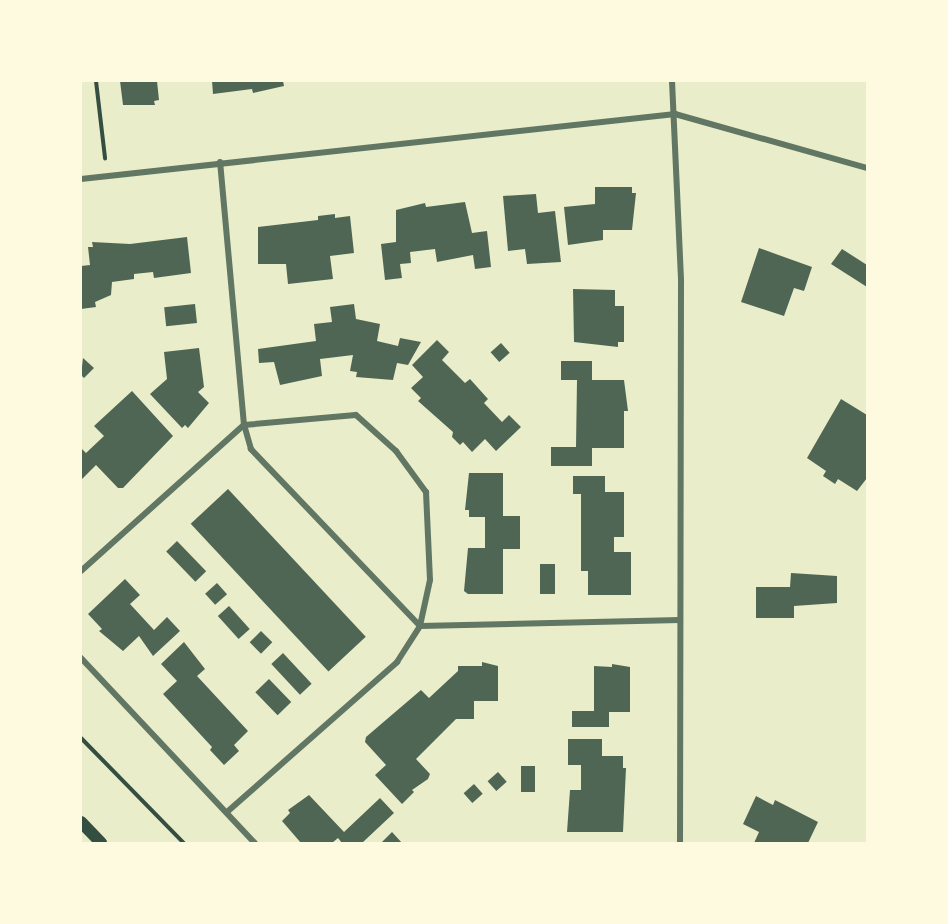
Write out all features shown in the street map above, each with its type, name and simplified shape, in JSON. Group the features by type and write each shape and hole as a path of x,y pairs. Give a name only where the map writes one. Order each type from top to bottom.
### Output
{"main road":[{"path":"81,822 101,843"}],"street":[{"path":"672,81 681,281 680,843"},
{"path":"81,179 675,114 867,168"},
{"path":"220,162 244,424 251,449 420,626 680,620"},
{"path":"81,571 244,424 356,415 396,451 426,492 430,580 420,626 397,662 227,812"},
{"path":"81,658 255,843"}],"path":[{"path":"96,81 107,176"},
{"path":"81,738 184,843"}],"building":[{"path":"120,81 157,81 159,100 154,101 155,105 123,105"},
{"path":"212,81 283,81 284,86 253,93 252,89 213,94"},
{"path":"595,187 632,187 632,193 636,193 632,230 603,230 603,240 568,245 564,207 595,204"},
{"path":"536,194 538,213 555,211 561,262 527,264 525,249 508,251 503,196"},
{"path":"465,202 472,233 487,231 491,267 475,269 473,255 437,262 435,249 410,252 411,263 400,264 402,278 385,280 381,244 396,242 396,210 425,203 426,207"},
{"path":"335,214 335,218 350,216 354,253 330,256 333,279 288,284 286,264 258,264 258,227 318,220 318,216"},
{"path":"187,237 191,273 154,278 153,272 134,274 134,279 112,282 111,295 95,302 96,307 81,309 81,266 90,265 88,247 93,247 92,242 130,244"},
{"path":"759,248 812,267 804,291 794,288 784,316 741,302"},
{"path":"842,249 867,265 867,287 831,264"},
{"path":"573,289 615,290 615,306 624,306 624,342 618,342 618,347 574,342"},
{"path":"195,304 197,323 166,326 164,307"},
{"path":"354,304 356,319 380,324 377,341 398,346 400,338 421,342 408,365 397,363 393,380 356,377 357,372 350,371 353,355 320,359 322,376 280,385 274,362 259,363 258,349 316,341 314,324 332,322 330,307"},
{"path":"437,340 449,352 442,360 465,383 470,379 488,399 484,403 502,422 509,415 521,427 496,451 485,439 472,452 463,442 460,445 452,437 453,432 418,401 421,398 411,388 423,377 412,365"},
{"path":"501,343 510,353 499,362 491,352"},
{"path":"199,348 204,387 198,392 209,403 188,428 185,425 182,428 150,394 167,379 164,352"},
{"path":"83,358 94,368 84,378 81,375"},
{"path":"561,361 592,361 592,380 624,380 628,411 624,411 624,448 592,448 592,466 551,466 551,447 576,447 577,380 561,380"},
{"path":"132,391 173,436 123,488 118,488 96,465 81,480 81,448 86,453 104,436 94,426"},
{"path":"841,399 867,415 867,478 857,491 838,479 835,484 823,476 826,471 807,458"},
{"path":"469,473 503,473 503,516 520,516 520,549 503,549 503,594 468,594 464,591 468,548 485,548 485,517 469,517 469,510 465,510"},
{"path":"573,476 605,476 605,492 624,492 624,537 614,537 614,552 631,552 631,595 588,595 588,571 581,571 581,494 573,494"},
{"path":"228,489 366,637 328,672 191,524"},
{"path":"177,541 206,571 195,582 166,551"},
{"path":"540,564 555,564 555,594 540,594"},
{"path":"791,573 837,576 837,603 794,606 794,618 756,618 756,587 790,587"},
{"path":"125,579 140,595 130,604 154,630 167,617 180,631 153,656 139,636 123,651 99,631 102,629 88,614"},
{"path":"217,583 227,594 215,605 205,594"},
{"path":"229,606 250,629 239,639 218,616"},
{"path":"261,631 272,642 261,654 250,642"},
{"path":"184,642 205,669 197,676 248,731 234,745 239,751 224,765 210,750 212,747 163,694 177,681 161,664"},
{"path":"283,653 312,684 300,695 271,664"},
{"path":"482,662 498,666 498,701 474,701 474,719 456,719 416,759 430,774 428,779 412,790 414,792 402,804 375,775 386,765 365,742 366,737 421,690 429,698 458,671 458,666 482,666"},
{"path":"612,664 630,667 630,712 609,712 609,727 572,727 572,711 594,711 594,666 612,667"},
{"path":"269,679 291,702 278,715 255,692"},
{"path":"568,739 602,739 602,756 623,756 623,768 626,768 623,832 567,832 570,790 581,790 581,765 568,765"},
{"path":"521,766 535,766 535,792 521,792"},
{"path":"498,772 507,782 496,791 488,781"},
{"path":"474,784 483,794 472,803 464,793"},
{"path":"309,795 344,832 380,798 394,813 362,843 342,843 338,838 332,843 301,843 282,821 290,813 288,810"},
{"path":"756,796 773,805 775,800 818,822 808,843 754,843 759,832 743,824"},
{"path":"392,832 402,843 381,843"}]}
